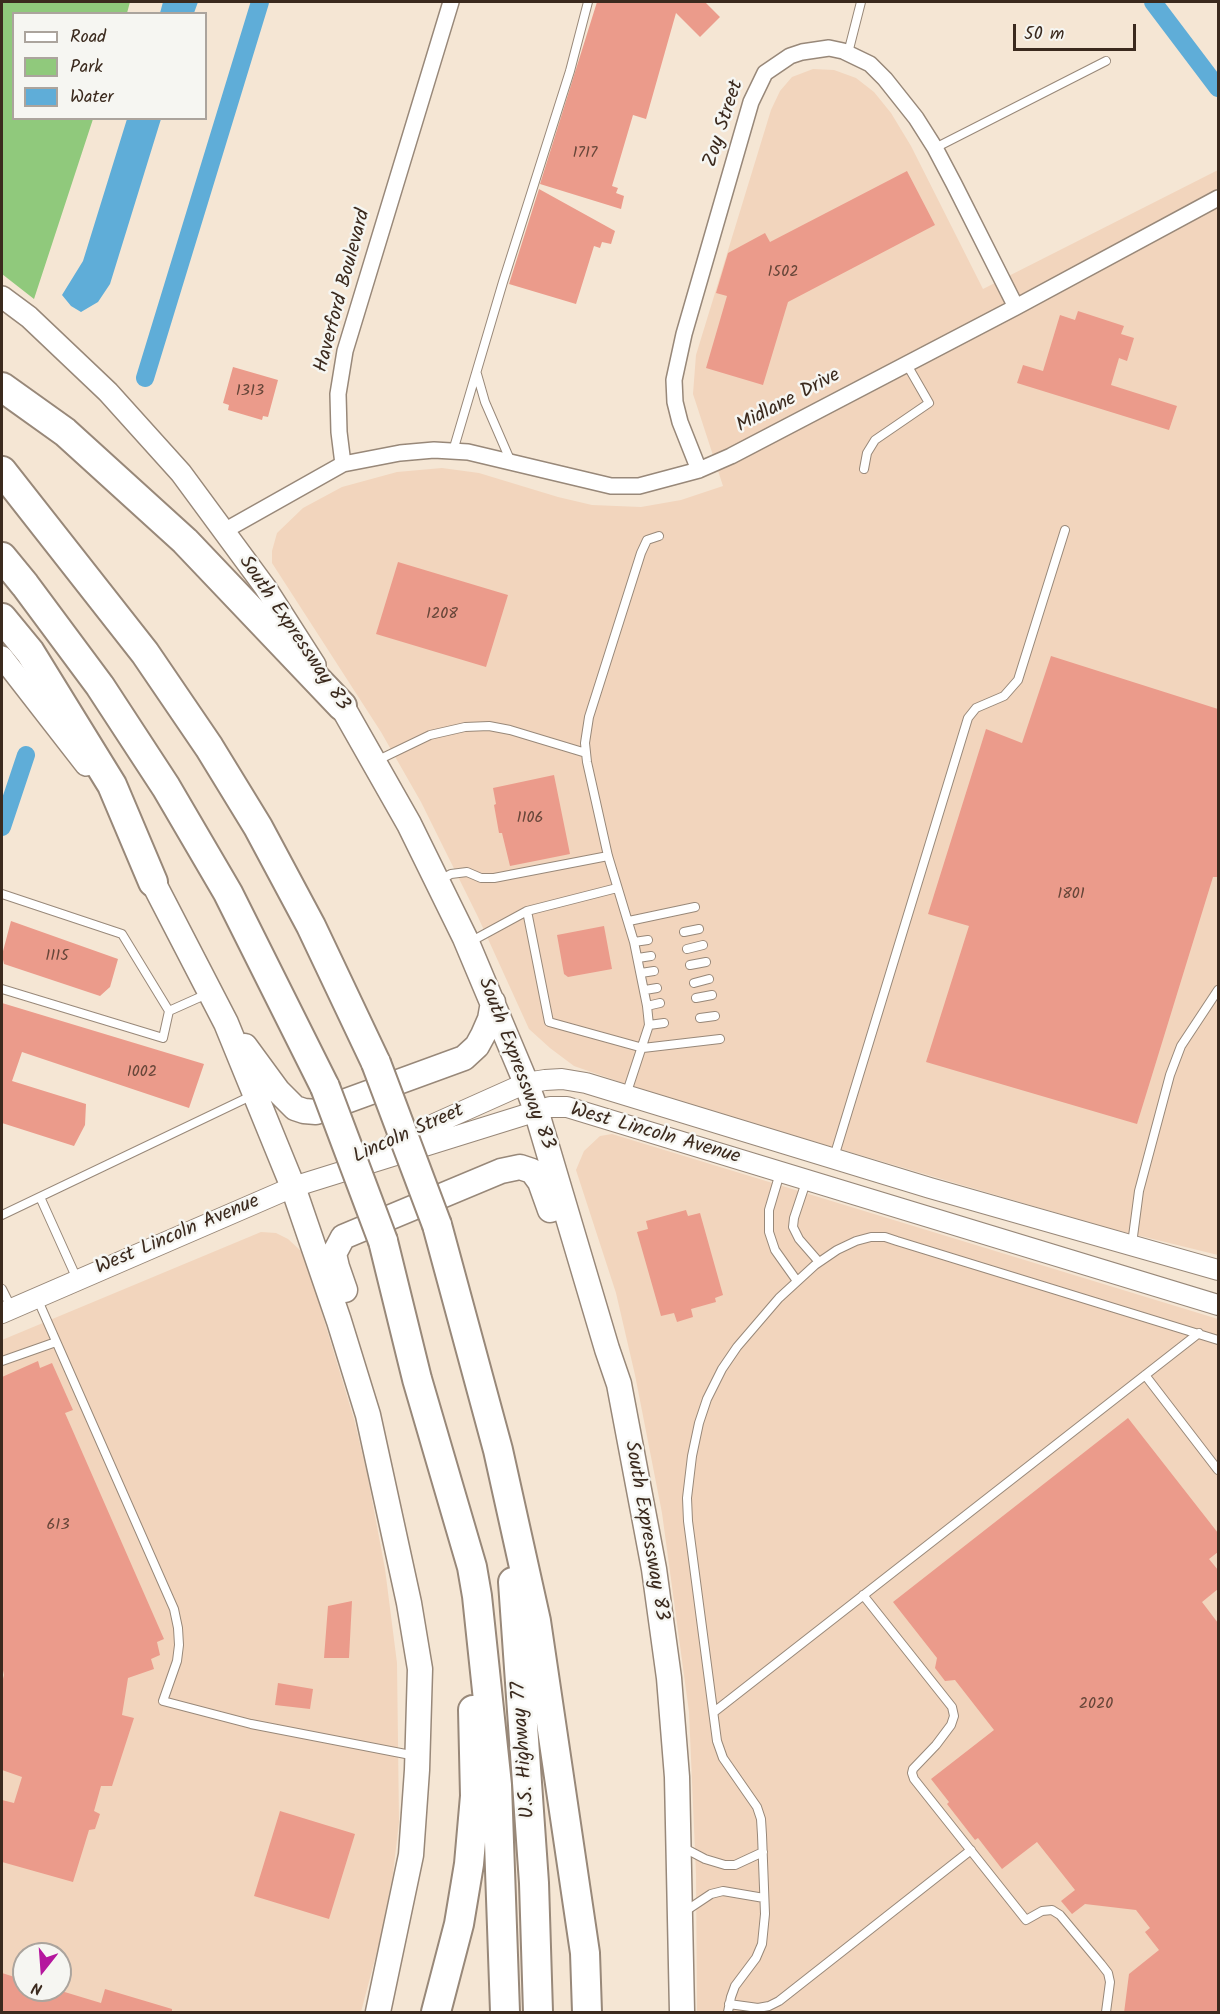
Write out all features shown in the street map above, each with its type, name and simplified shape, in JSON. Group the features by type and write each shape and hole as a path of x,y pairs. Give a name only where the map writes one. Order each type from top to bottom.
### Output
{"highway":[{"path":"2,387 65,432 185,541 342,706"},
{"path":"2,471 145,653 209,747 258,827 311,926 376,1063 437,1225 506,1487 538,1633 585,1953 587,2013"},
{"path":"2,557 100,686 166,787 228,893 325,1087 383,1241 417,1379 472,1567 475,1796 472,1834 459,1924 436,2013"},
{"path":"2,618 30,652 112,785 153,882"},
{"name":"U.S. Highway 77","path":"506,1487 534,1883 538,2013"},
{"name":"U.S. Highway 77","path":"472,1567 497,1785 506,2013"}],"main road":[{"name":"South Expressway 83","path":"2,297 28,317 108,392 180,473 266,587 342,706 409,824 467,943 526,1083 619,1384 654,1569 669,1678 676,1777 682,2013"},
{"path":"2,657 87,766 153,882 226,1023 293,1187 368,1415 397,1540 420,1669 411,1855 378,2013"},
{"path":"226,1023 278,1091 295,1108 316,1112 464,1058 480,1041 490,1019 492,1002"},
{"path":"368,1415 371,1393 368,1368 337,1267 334,1254 338,1245 343,1237 514,1168 527,1168 536,1175 540,1182 589,1337 592,1343 607,1349"}],"street":[{"name":"Haverford Boulevard","path":"343,464 338,394 345,351 451,2"},
{"name":"Zoy Street","path":"699,470 680,422 675,402 674,380 687,323 751,102 765,73 790,56 829,48 848,53 870,64 885,79 916,118 935,148 1016,307"},
{"name":"Midlane Drive","path":"343,464 400,453 434,450 468,452 611,486 639,486 699,470 731,456 1218,201"},
{"path":"224,531 343,464"},
{"name":"West Lincoln Avenue","path":"526,1083 562,1079 586,1083 930,1188 1218,1270"},
{"name":"Lincoln Street","path":"293,1187 526,1083"},
{"name":"West Lincoln Avenue","path":"7,1311 293,1187 550,1107 567,1107 1218,1305"}],"lane":[{"path":"453,451 570,71 588,2"},
{"path":"848,53 861,2"},
{"path":"935,148 1106,61"},
{"path":"864,469 867,453 875,440 929,403 906,363"},
{"path":"477,371 485,402 511,462"},
{"path":"834,1158 968,718 976,708 1004,696 1018,680 1065,530"},
{"path":"626,1095 649,1025 647,1006 629,921 608,856 585,743 589,717 641,553 647,540 659,536"},
{"path":"374,762 430,735 465,727 489,726 510,730 586,753"},
{"path":"437,881 451,874 467,872 481,878 494,878 608,856"},
{"path":"467,943 527,911 617,888"},
{"path":"2,894 122,934 169,1011 163,1038 2,989"},
{"path":"629,921 695,907"},
{"path":"527,911 549,1022 643,1048 720,1039"},
{"path":"684,932 699,929"},
{"path":"634,942 648,940"},
{"path":"687,949 704,945"},
{"path":"638,958 651,956"},
{"path":"690,965 706,962"},
{"path":"641,974 654,971"},
{"path":"693,983 709,979"},
{"path":"645,990 657,988"},
{"path":"1131,1244 1139,1191 1170,1075 1181,1046 1218,990"},
{"path":"169,1011 211,992"},
{"path":"696,998 712,995"},
{"path":"647,1006 660,1003"},
{"path":"700,1018 715,1016"},
{"path":"649,1025 664,1023"},
{"path":"2,1215 255,1095"},
{"path":"780,1172 770,1210 769,1232 775,1250 797,1281"},
{"path":"806,1180 793,1227 799,1239 819,1262"},
{"path":"39,1197 77,1280"},
{"path":"728,2013 735,1986 756,1958 762,1944 764,1898 761,1819 757,1807 723,1758 717,1741 688,1521 687,1498 693,1449 707,1399 736,1347 763,1314 819,1262 837,1250 871,1237 885,1238 1218,1340"},
{"path":"2,1289 7,1311"},
{"path":"37,1298 174,1610 179,1645 177,1661 163,1701 251,1724 417,1756"},
{"path":"714,1712 1199,1333"},
{"path":"2,1362 56,1342"},
{"path":"1144,1376 1218,1470"},
{"path":"863,1595 952,1707 954,1716 951,1725 936,1745 913,1768 914,1779 1026,1920 1042,1911 1052,1910 1060,1915 1101,1964 1108,1973 1110,1982 1106,2013"},
{"path":"678,1846 705,1859 725,1865 735,1865 763,1852"},
{"path":"729,2004 758,2008 779,2001 971,1850"},
{"path":"680,1914 711,1894 723,1891 764,1898"}],"shaded area":[{"path":"813,69 834,70 856,78 874,92 891,113 911,146 983,289 1218,170 1218,1255 1108,1228 663,1097 574,1066 529,1029 478,917 421,802 381,732 272,563 272,551 277,533 303,508 342,487 397,472 442,468 479,473 592,505 641,507 681,500 723,486 693,394 696,355 771,110 780,91 792,77"},
{"path":"612,1134 1218,1319 1218,2012 697,2012 696,1874 689,1712 662,1513 635,1375 616,1293 576,1170 584,1151 600,1136"},
{"path":"261,1232 276,1233 288,1239 302,1252 354,1419 367,1473 385,1569 397,1663 399,1822 393,1874 380,1940 361,2012 2,2012 2,1340"}],"green space":[{"path":"2,2 130,2 127,12 12,12 12,120 93,120 34,299 2,274"}],"water":[{"path":"163,2 198,2 194,12 160,12"},
{"path":"127,120 161,120 110,284 98,302 81,312 71,306 62,295 83,261"}],"building":[{"path":"597,2 705,2 720,17 700,37 676,13 646,119 633,115 612,186 618,188 616,193 624,196 621,209 540,184"},
{"path":"907,171 935,225 788,302 763,385 706,368 727,296 716,293 728,253 765,233 770,242"},
{"path":"539,189 615,231 611,244 602,242 600,248 594,246 576,304 509,284"},
{"path":"1078,311 1124,326 1121,334 1134,338 1127,361 1119,358 1111,385 1177,406 1169,430 1017,383 1023,365 1043,371 1060,315 1075,320"},
{"path":"233,367 278,380 268,417 263,416 262,420 228,410 229,405 223,403"},
{"path":"398,562 508,595 486,667 376,634"},
{"path":"1051,656 1218,709 1218,877 1213,877 1137,1124 926,1062 969,926 928,914 986,729 1022,743"},
{"path":"554,775 570,854 510,866 502,833 499,833 493,788"},
{"path":"11,921 118,959 110,987 100,996 4,964 2,955"},
{"path":"604,926 612,969 568,977 564,974 557,935"},
{"path":"2,1003 204,1064 189,1108 22,1052 12,1081 86,1104 85,1125 74,1146 2,1123"},
{"path":"686,1210 688,1216 700,1213 723,1295 715,1298 716,1302 691,1309 693,1317 677,1322 674,1313 661,1316 637,1232 648,1229 646,1221"},
{"path":"38,1361 40,1368 52,1363 73,1410 65,1413 164,1639 157,1642 160,1655 151,1659 154,1669 128,1678 122,1715 134,1718 112,1786 101,1786 94,1811 100,1814 95,1829 89,1830 73,1882 2,1862 2,1800 14,1803 22,1777 2,1770 2,1683 4,1675 2,1665 2,1377"},
{"path":"1128,1418 1218,1533 1218,1552 1209,1559 1218,1570 1218,1589 1202,1602 1218,1623 1218,2013 1124,2013 1129,1974 1159,1950 1145,1932 1150,1928 1136,1910 1085,1904 1072,1914 1061,1901 1075,1890 1037,1842 1002,1869 978,1838 975,1840 931,1779 994,1730 955,1680 945,1681 935,1668 937,1658 893,1602"},
{"path":"352,1601 349,1658 324,1658 328,1606"},
{"path":"278,1683 313,1689 310,1709 275,1705"},
{"path":"280,1811 355,1834 329,1919 254,1896"},
{"path":"2,1973 12,1976 12,2002 72,2002 72,1994 101,2003 105,1989 172,2009 172,2013 2,2013"}],"waterway":[{"path":"145,378 260,2"},
{"path":"1153,2 1218,88"},
{"path":"2,827 26,755"}]}
